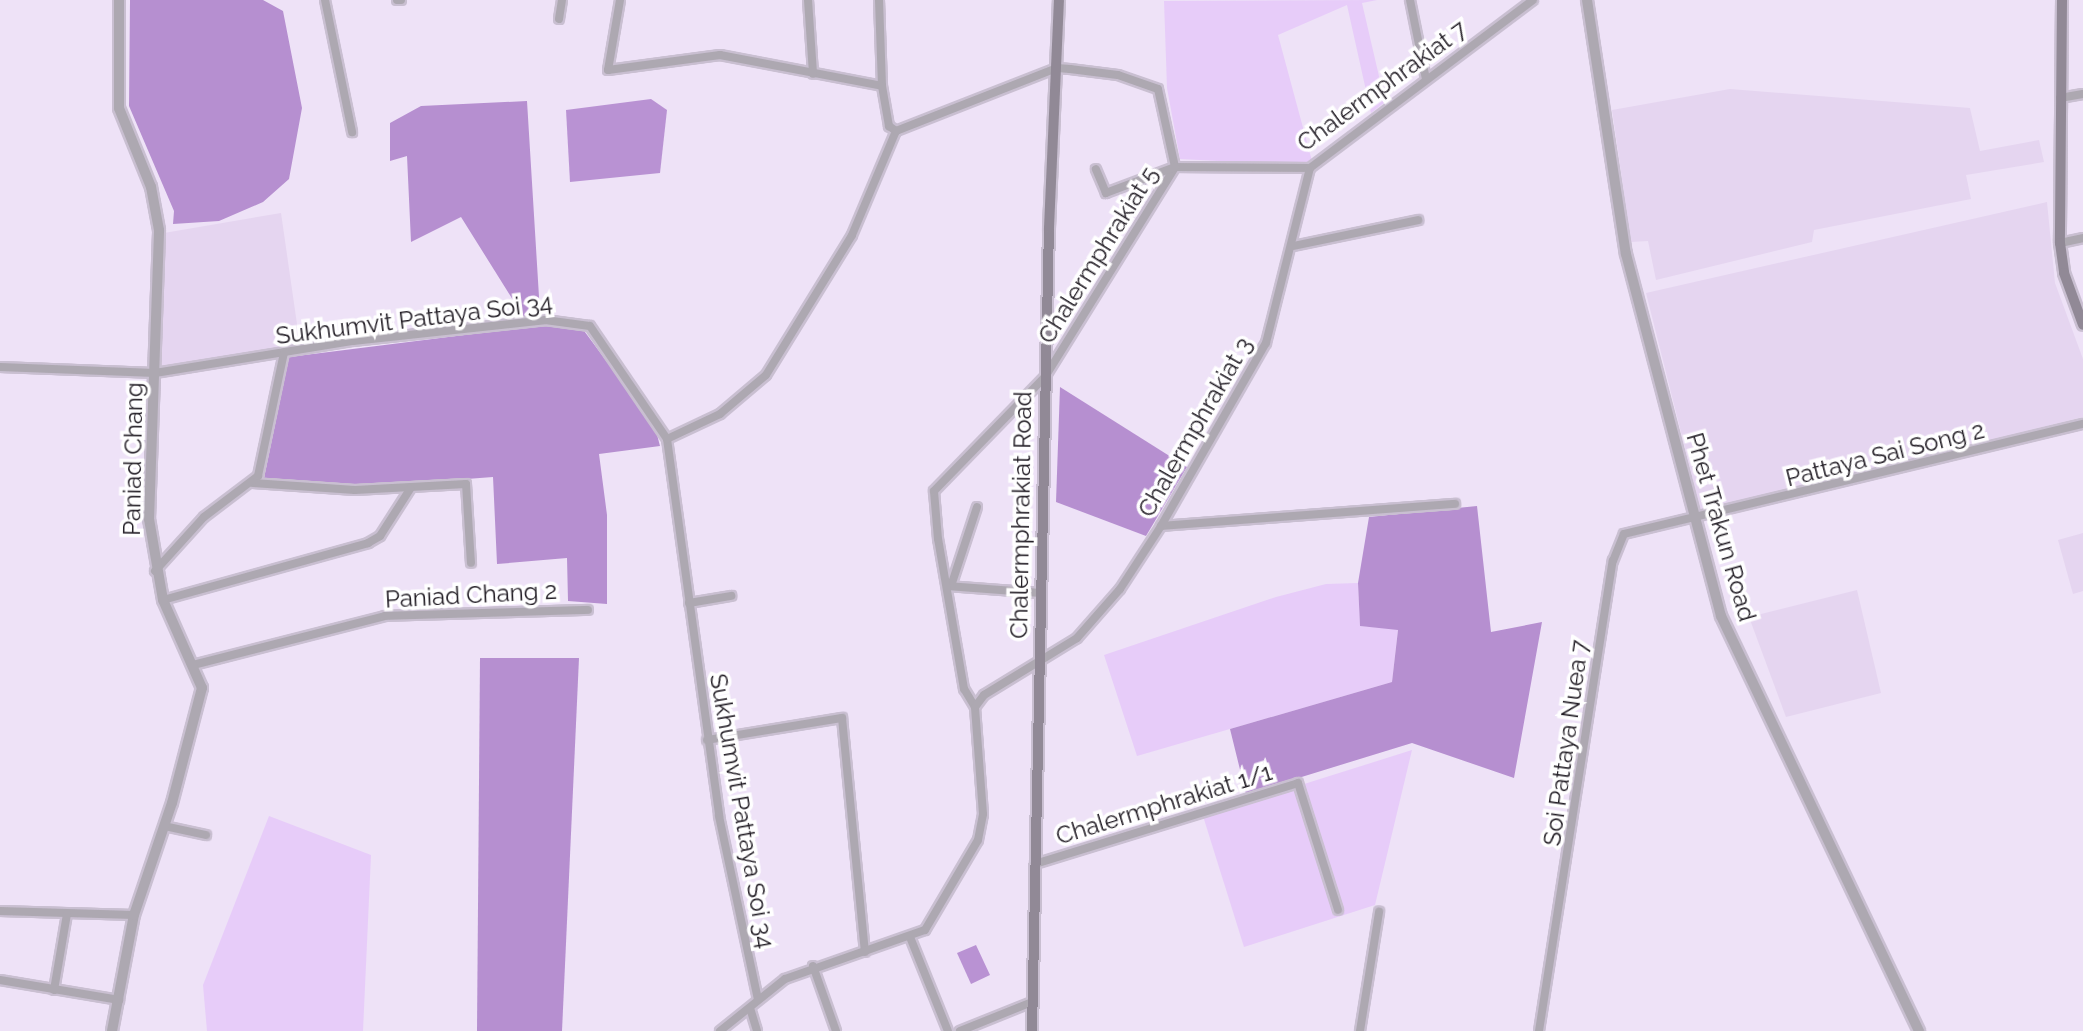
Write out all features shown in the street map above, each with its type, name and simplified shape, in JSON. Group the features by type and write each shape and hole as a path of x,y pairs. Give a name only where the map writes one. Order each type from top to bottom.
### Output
{"main road":[{"name":"Chalermphrakiat Road","path":"1032,1031 1045,377 1059,0"},
{"path":"2062,0 2060,243 2064,273 2083,325"}],"street":[{"name":"Paniad Chang","path":"112,1031 134,915 164,826 202,688 163,600 155,571 149,519 159,230 151,187 119,108 119,0"},
{"path":"325,0 352,132"},
{"path":"559,19 562,0"},
{"path":"620,0 608,70 720,55 882,86"},
{"path":"808,0 813,74"},
{"path":"879,0 882,86 889,125 896,131"},
{"path":"1410,0 1426,79"},
{"name":"Chalermphrakiat 7","path":"1175,167 1310,168 1533,0"},
{"name":"Phet Trakun Road","path":"1587,0 1626,254 1695,521 1730,639 1919,1031"},
{"path":"667,439 720,414 766,375 852,235 896,131 1057,68 1118,75 1158,89 1175,167"},
{"path":"2060,98 2083,94"},
{"name":"Chalermphrakiat 5","path":"1096,169 1106,193 1175,167"},
{"name":"Chalermphrakiat 5","path":"949,586 934,491 1045,377 1175,167"},
{"name":"Chalermphrakiat 3","path":"975,707 984,695 1039,663 1096,620 1161,526 1240,396 1266,343 1293,246 1310,168"},
{"path":"1293,246 1418,220"},
{"path":"2060,243 2083,238"},
{"name":"Sukhumvit Pattaya Soi 34","path":"0,367 155,373 284,353 545,320 580,322 590,326 605,344 667,439 707,740 758,999"},
{"path":"253,483 274,414 284,353"},
{"name":"Pattaya Sai Song 2","path":"1695,521 2083,424"},
{"path":"155,571 204,517 253,483 410,489 466,484 471,563"},
{"path":"163,600 368,543 380,536 410,489"},
{"path":"1161,526 1455,504"},
{"path":"720,1031 785,979 813,966 865,952 925,930 978,840 982,814 975,707 964,689 949,586 977,507"},
{"name":"Soi Pattaya Nuea 7","path":"1539,1031 1616,545 1625,534 1695,521"},
{"path":"949,586 1041,593"},
{"path":"689,603 731,596"},
{"name":"Paniad Chang 2","path":"193,665 385,616 588,610"},
{"path":"707,740 842,718 865,952"},
{"name":"Chalermphrakiat 1/1","path":"1035,864 1298,783 1338,910"},
{"path":"164,826 206,835"},
{"path":"0,912 134,915"},
{"path":"1360,1031 1379,912"},
{"path":"54,990 67,914"},
{"path":"910,937 948,1031"},
{"path":"813,966 836,1031"},
{"path":"0,980 119,1000"},
{"path":"960,1031 1032,1002"},
{"path":"750,1007 757,1031"}],"shaded area":[{"path":"130,0 263,0 283,11 302,108 289,179 263,202 219,221 173,224 174,211 129,106"},
{"path":"1377,0 1362,3 1385,102 1371,113 1347,5 1278,35 1312,161 1295,165 1180,159 1167,88 1164,1"},
{"path":"1730,89 1970,108 1980,151 2039,140 2044,162 1966,175 1971,199 1814,230 1812,242 1656,280 1648,241 1631,242 1612,110"},
{"path":"651,99 667,110 660,173 570,182 566,110"},
{"path":"527,101 540,313 523,316 461,217 411,242 407,156 390,161 390,123 421,106"},
{"path":"2047,202 2055,283 2083,359 2083,417 1701,512 1646,293"},
{"path":"281,213 300,345 161,367 164,233"},
{"path":"543,325 582,328 655,427 660,446 599,454 607,515 607,604 568,601 567,558 497,564 493,477 374,486 264,478 289,357"},
{"path":"1060,387 1187,467 1146,536 1056,502"},
{"path":"1477,506 1491,632 1542,622 1514,778 1412,743 1246,794 1230,729 1392,682 1398,630 1360,626 1358,583 1369,517"},
{"path":"2083,533 2083,591 2073,594 2058,540"},
{"path":"1358,583 1360,626 1398,629 1392,682 1137,756 1104,655 1276,597 1326,584"},
{"path":"1857,590 1881,693 1786,717 1749,617"},
{"path":"480,658 579,658 562,1031 477,1031"},
{"path":"1412,750 1375,905 1244,947 1203,816"},
{"path":"269,816 371,855 363,1031 207,1031 203,985"},
{"path":"976,945 990,975 971,984 957,953"}]}
